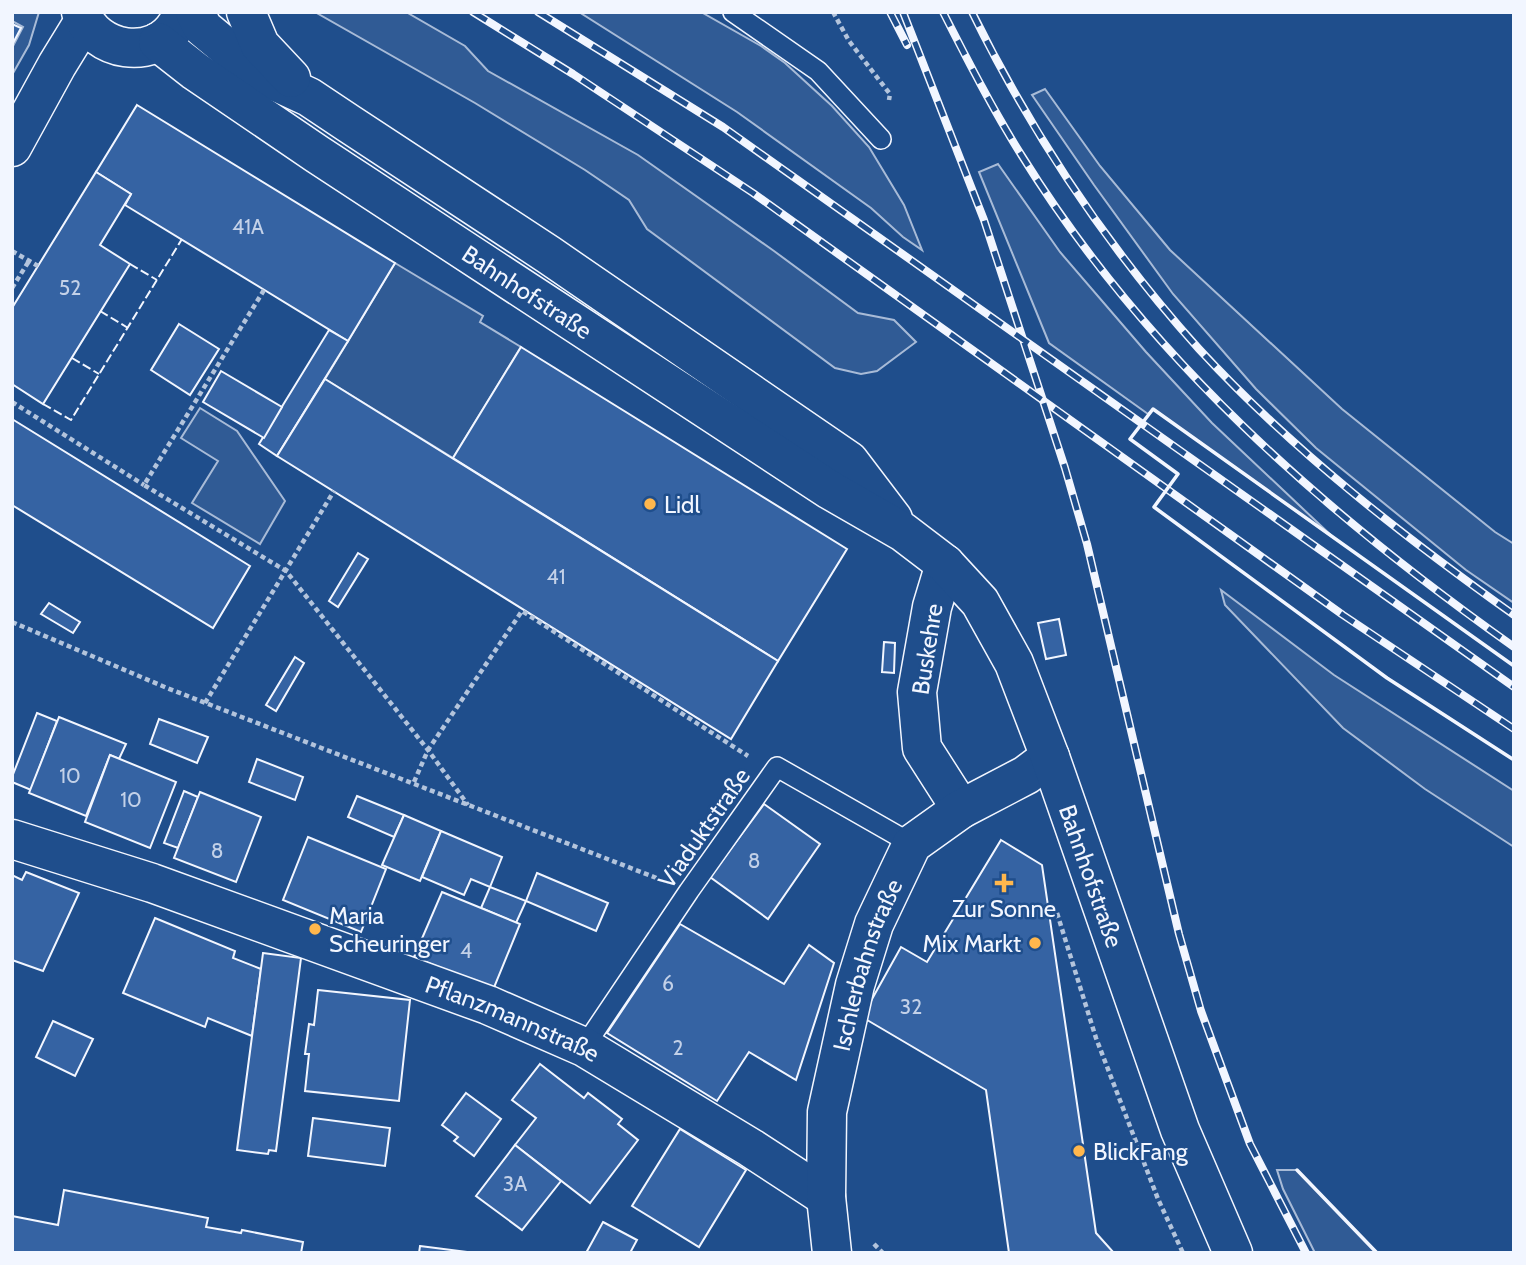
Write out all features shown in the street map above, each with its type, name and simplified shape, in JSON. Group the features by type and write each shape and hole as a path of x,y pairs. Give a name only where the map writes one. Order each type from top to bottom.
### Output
{"main road":[{"path":"12,147 83,17 96,35 118,46 143,47 158,42 173,30 183,12"},
{"name":"Bahnhofstraße","path":"195,12 203,28 257,73 309,97 560,263 849,461 903,532"},
{"path":"246,12 260,45 309,97"},
{"name":"Bahnhofstraße","path":"158,42 195,71 317,154 830,490 903,532 945,564 980,602 1014,663 1050,757 1180,1130 1233,1253"},
{"name":"Buskehre","path":"945,564 932,607 917,692 922,748 961,809"},
{"name":"Ischlerbahnstraße","path":"832,1253 826,1197 827,1112 855,985 874,924 912,844 961,809 1026,775 1050,757"},
{"name":"Pflanzmannstraße","path":"12,839 152,883 488,1005 584,1047 826,1197"}],"lane":[{"path":"733,12 818,71 881,139"},
{"name":"Viaduktstraße","path":"584,1047 777,767 912,844"}],"path":[{"path":"12,251 38,266"},
{"path":"12,288 29,261"},
{"path":"144,485 264,290"},
{"path":"12,402 286,571 469,805"},
{"path":"205,703 334,491"},
{"path":"414,782 428,750 522,611 765,767 777,767"},
{"path":"12,622 205,703 689,891"}],"shaded area":[{"path":"12,12 39,12 29,45 12,75 12,48 23,27 12,21"},
{"path":"315,12 406,12 465,46 488,71 638,155 858,313 894,320 916,342 877,371 861,374 835,368 647,229 629,200 475,103"},
{"path":"579,12 701,12 761,46 785,63 832,106 869,147 904,205 922,250 871,208 737,112"},
{"path":"1045,89 1100,166 1170,250 1342,409 1495,532 1514,544 1514,603 1466,570 1316,448 1256,389 1173,294 1094,185 1032,95"},
{"path":"998,164 1060,252 1146,352 1212,423 1335,539 1153,409 1148,414 1049,343 979,172"},
{"path":"395,263 483,316 480,322 521,347 453,458 325,379"},
{"path":"200,408 237,431 285,501 260,544 192,503 218,461 181,438"},
{"path":"1221,590 1334,675 1514,791 1514,847 1425,789 1343,728 1225,605"},
{"path":"1277,1170 1297,1170 1377,1253 1315,1253 1283,1189"}],"building":[{"path":"12,24 21,28 12,45"},
{"path":"137,105 395,263 348,341 125,205 131,194 96,172"},
{"path":"96,172 131,194 100,245 130,264 43,404 12,384 12,308"},
{"path":"179,324 219,349 190,395 151,370"},
{"path":"329,330 348,341 277,456 259,444"},
{"name":"Lidl","path":"521,347 847,549 778,661 453,458"},
{"path":"221,371 282,407 264,438 203,402"},
{"path":"325,379 778,661 731,739 277,456"},
{"path":"12,419 250,566 213,628 12,505"},
{"path":"358,553 368,559 338,607 329,601"},
{"path":"49,603 80,622 73,633 41,614"},
{"path":"1059,619 1066,655 1046,659 1038,623"},
{"path":"884,642 895,643 894,673 882,672"},
{"path":"295,657 304,663 276,711 266,705"},
{"path":"37,713 57,721 31,790 12,782 12,777"},
{"path":"59,717 126,744 119,759 110,755 86,816 29,793"},
{"path":"159,719 208,737 197,763 150,744"},
{"path":"110,755 176,782 150,848 85,822"},
{"path":"257,759 303,777 295,800 249,782"},
{"path":"184,791 198,797 178,848 164,843"},
{"path":"200,792 261,817 236,882 174,858"},
{"path":"357,796 404,815 394,837 348,817"},
{"path":"764,804 820,844 768,919 710,877"},
{"path":"404,815 441,831 420,881 382,865"},
{"path":"441,831 502,857 490,887 471,879 464,895 422,877"},
{"path":"308,837 386,869 361,932 283,900"},
{"path":"1001,840 1042,865 1096,1233 1114,1253 1009,1253 986,1090 862,1017 901,947 927,962"},
{"path":"26,872 79,893 43,971 12,960 12,875 22,880"},
{"path":"537,873 608,903 596,931 526,901"},
{"path":"490,887 526,901 516,923 481,908"},
{"path":"442,892 520,924 493,990 414,957"},
{"path":"155,918 235,951 233,958 261,969 252,1036 208,1018 205,1027 123,993"},
{"path":"680,924 784,984 809,945 834,963 796,1080 749,1052 717,1101 607,1033"},
{"path":"263,953 301,958 276,1151 269,1150 268,1154 237,1150"},
{"path":"318,990 410,1000 399,1101 305,1091 309,1054 305,1054 309,1024 314,1025"},
{"path":"53,1021 93,1039 75,1076 36,1057"},
{"path":"540,1064 584,1098 588,1093 622,1119 618,1124 638,1140 590,1203 515,1145 536,1118 512,1100"},
{"path":"466,1093 501,1119 474,1156 454,1141 458,1137 442,1125"},
{"path":"313,1118 390,1128 385,1166 308,1156"},
{"path":"680,1129 746,1170 699,1247 632,1206"},
{"path":"515,1145 561,1181 522,1230 476,1196"},
{"path":"64,1190 208,1218 206,1227 241,1233 242,1230 303,1242 301,1253 12,1253 12,1216 58,1225"},
{"path":"603,1222 637,1240 630,1253 586,1253"},
{"path":"420,1246 475,1253 419,1253"}],"railway":[{"path":"473,12 573,74 753,193 1343,615 1514,729"},
{"path":"538,12 723,127 1514,687"},
{"path":"890,12 907,45"},
{"path":"903,12 984,220 1065,468 1087,544 1179,934 1201,1011 1250,1144 1306,1253"},
{"path":"943,12 1011,139 1071,229 1125,298 1182,364 1243,426 1307,485 1374,541 1514,647"},
{"path":"972,12 1020,102 1074,188 1134,271 1199,349 1310,457 1390,523 1514,615"}],"fence":[{"path":"43,404 71,420 182,239"},
{"path":"130,264 157,280"},
{"path":"100,311 128,328"},
{"path":"72,358 99,374"}],"wall":[{"path":"1514,666 1153,409 1130,439 1178,474 1154,507 1387,678 1514,760"},
{"path":"1297,1170 1377,1253"}],"place":[{"name":"Lidl","path":"650,504"},
{"name":"Zur Sonne","path":"1004,883"},
{"name":"Maria Scheuringer","path":"315,929"},
{"name":"Mix Markt","path":"1035,943"},
{"name":"BlickFang","path":"1079,1151"}]}
